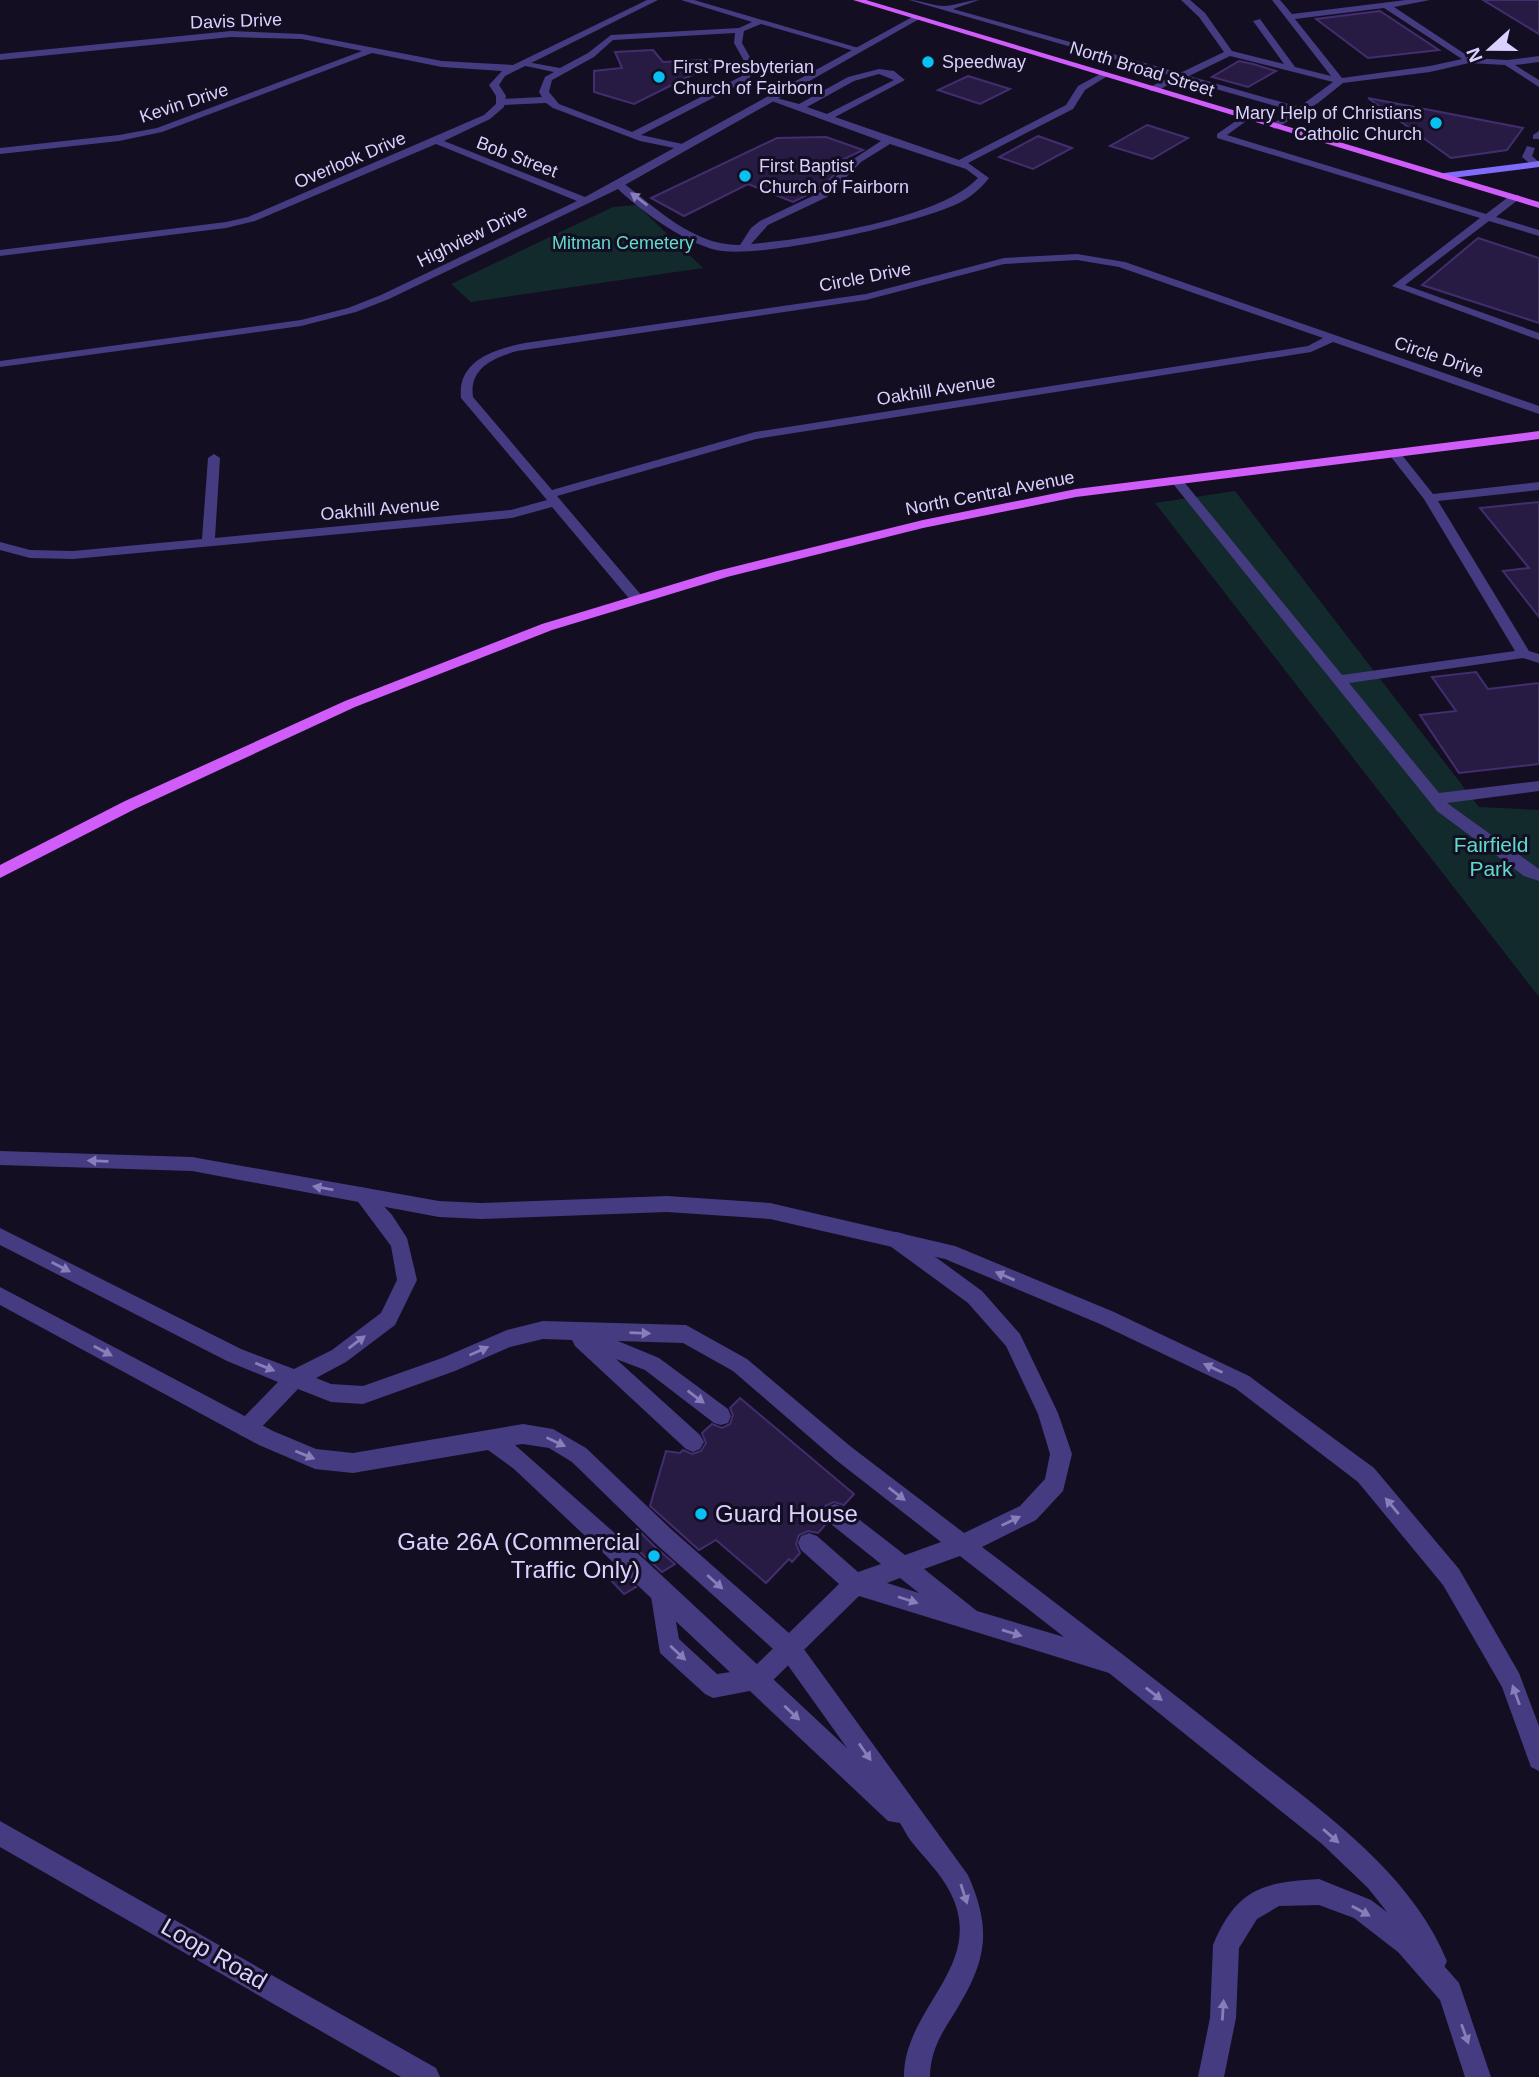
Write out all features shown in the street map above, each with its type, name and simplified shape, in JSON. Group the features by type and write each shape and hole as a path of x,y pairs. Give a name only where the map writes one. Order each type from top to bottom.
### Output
{"main road":[{"name":"North Broad Street","path":"857,0 1539,205"},
{"path":"1444,176 1538,164"},
{"name":"North Central Avenue","path":"0,872 212,766 350,704 463,658 637,599 828,546 1076,493 1539,435"}],"street":[{"path":"625,0 650,2"},
{"path":"685,0 858,49"},
{"path":"913,0 1300,110"},
{"name":"Highview Drive","path":"0,365 301,323 385,298 586,201 917,18 975,0"},
{"path":"1185,0 1202,15 1229,53"},
{"path":"1276,0 1340,80"},
{"path":"1290,17 1426,0"},
{"path":"548,100 502,102 495,81 513,68 650,2"},
{"path":"1386,5 1469,60"},
{"path":"586,33 607,40 740,30 761,21"},
{"path":"1257,21 1292,69"},
{"path":"633,135 745,78 752,68 738,43 740,30"},
{"name":"Davis Drive","path":"0,57 253,33 296,36 443,66 513,68"},
{"path":"607,40 591,55 548,79 544,92 548,100 556,106 633,135 684,147"},
{"name":"Kevin Drive","path":"0,151 120,138 159,130 369,51"},
{"path":"1153,89 1229,53 1340,80 1430,69 1469,60 1507,63 1539,59"},
{"path":"524,63 560,71"},
{"path":"1507,63 1539,83"},
{"path":"800,107 872,70 884,70 898,76 900,80 896,83 828,117"},
{"path":"959,164 1070,107 1081,88 1105,75"},
{"path":"1275,126 1340,80"},
{"path":"618,184 660,214 712,245 729,248 836,233 937,209 963,197 984,178 975,170 772,98"},
{"name":"Overlook Drive","path":"0,253 241,222 436,141 493,114 502,102"},
{"path":"1246,117 1220,136 1539,233"},
{"path":"744,247 764,222 823,195 858,160 889,140"},
{"name":"Bob Street","path":"436,141 586,201"},
{"path":"1530,148 1527,157 1538,164"},
{"path":"1515,197 1397,286 1539,337"},
{"name":"Circle Drive","path":"637,599 467,398 464,388 467,377 474,368 493,356 517,347 866,297 1004,261 1051,256 1077,257 1121,264 1539,410"},
{"name":"Oakhill Avenue","path":"0,546 30,554 62,555 512,514 551,499 755,436 1311,349 1332,338"},
{"path":"1394,453 1430,498 1524,654"},
{"path":"208,542 214,458"},
{"path":"1176,480 1442,807 1530,872 1539,875"},
{"path":"1430,498 1539,486"},
{"path":"1337,680 1524,654 1539,659"},
{"path":"1435,799 1539,786"},
{"path":"0,1158 192,1164 439,1209 481,1211 667,1204 770,1211 948,1252 1107,1318 1242,1382 1367,1475 1451,1577 1511,1681 1539,1759"},
{"path":"247,1428 294,1379 339,1356 388,1319 407,1280 400,1244 385,1221 362,1195"},
{"path":"0,1236 234,1355 331,1393 363,1395 448,1365 507,1339 543,1330 686,1334 697,1340 740,1365 843,1453 1118,1665 1331,1835 1377,1879 1411,1922 1450,1992 1478,2077"},
{"path":"661,1590 668,1645 713,1686 757,1680 855,1584 962,1545 1028,1513 1055,1484 1061,1454 1048,1413 1013,1340 975,1297 897,1240"},
{"path":"0,1295 247,1428 314,1460 353,1463 396,1458 523,1434 553,1439 579,1455 664,1537 790,1648 926,1839"},
{"path":"572,1331 652,1364 721,1416"},
{"path":"572,1331 693,1442"},
{"path":"490,1439 522,1462 661,1590 926,1839 959,1878 971,1915 971,1950 962,1975 926,2034 917,2077"},
{"path":"835,1514 971,1620"},
{"path":"809,1543 855,1584 1118,1665"},
{"name":"Loop Road","path":"0,1833 427,2077"},
{"path":"1212,2077 1223,2018 1226,1945 1248,1910 1277,1894 1319,1892 1362,1909 1407,1943 1450,1992"}],"green space":[{"name":"Mitman Cemetery","path":"637,205 703,268 471,302 451,284 613,207"},
{"name":"Fairfield Park","path":"1235,491 1479,807 1539,810 1539,997 1155,503"}],"building":[{"path":"1483,0 1539,0 1539,34"},
{"path":"1380,11 1439,50 1368,58 1316,19"},
{"name":"First Presbyterian Church of Fairborn","path":"653,50 663,62 724,59 634,104 594,92 594,71 622,68 615,52"},
{"path":"1239,61 1276,71 1248,87 1212,77"},
{"path":"968,76 1010,89 980,104 938,90"},
{"path":"1368,98 1523,128 1507,150 1451,158"},
{"path":"1147,125 1188,138 1152,159 1110,146"},
{"path":"1038,136 1072,148 1033,169 999,157"},
{"name":"First Baptist Church of Fairborn","path":"826,137 863,150 836,163 839,170 821,188 793,202 748,184 684,216 651,198 777,138"},
{"path":"1478,238 1539,258 1539,323 1422,285"},
{"path":"1539,502 1539,617 1503,571 1529,568 1480,508"},
{"path":"1476,672 1488,689 1539,683 1539,764 1459,773 1420,715 1456,711 1432,677"},
{"path":"740,1398 854,1494 844,1505 834,1502 825,1506 822,1515 826,1524 818,1533 808,1531 799,1535 796,1544 800,1553 792,1562 789,1559 766,1583 716,1540 699,1550 650,1506 666,1451 680,1453 683,1450 692,1454 701,1451 706,1443 702,1433 712,1424 722,1428 730,1424 733,1415 730,1408"},
{"path":"637,1529 675,1564 662,1572 629,1542"},
{"path":"614,1566 636,1587 624,1594 607,1576"}],"place":[{"name":"Speedway","path":"928,62"},
{"name":"First Presbyterian Church of Fairborn","path":"659,77"},
{"name":"Mary Help of Christians Catholic Church","path":"1436,123"},
{"name":"First Baptist Church of Fairborn","path":"745,176"},
{"name":"Guard House","path":"701,1514"},
{"name":"Gate 26A (Commercial Traffic Only)","path":"654,1556"}]}
